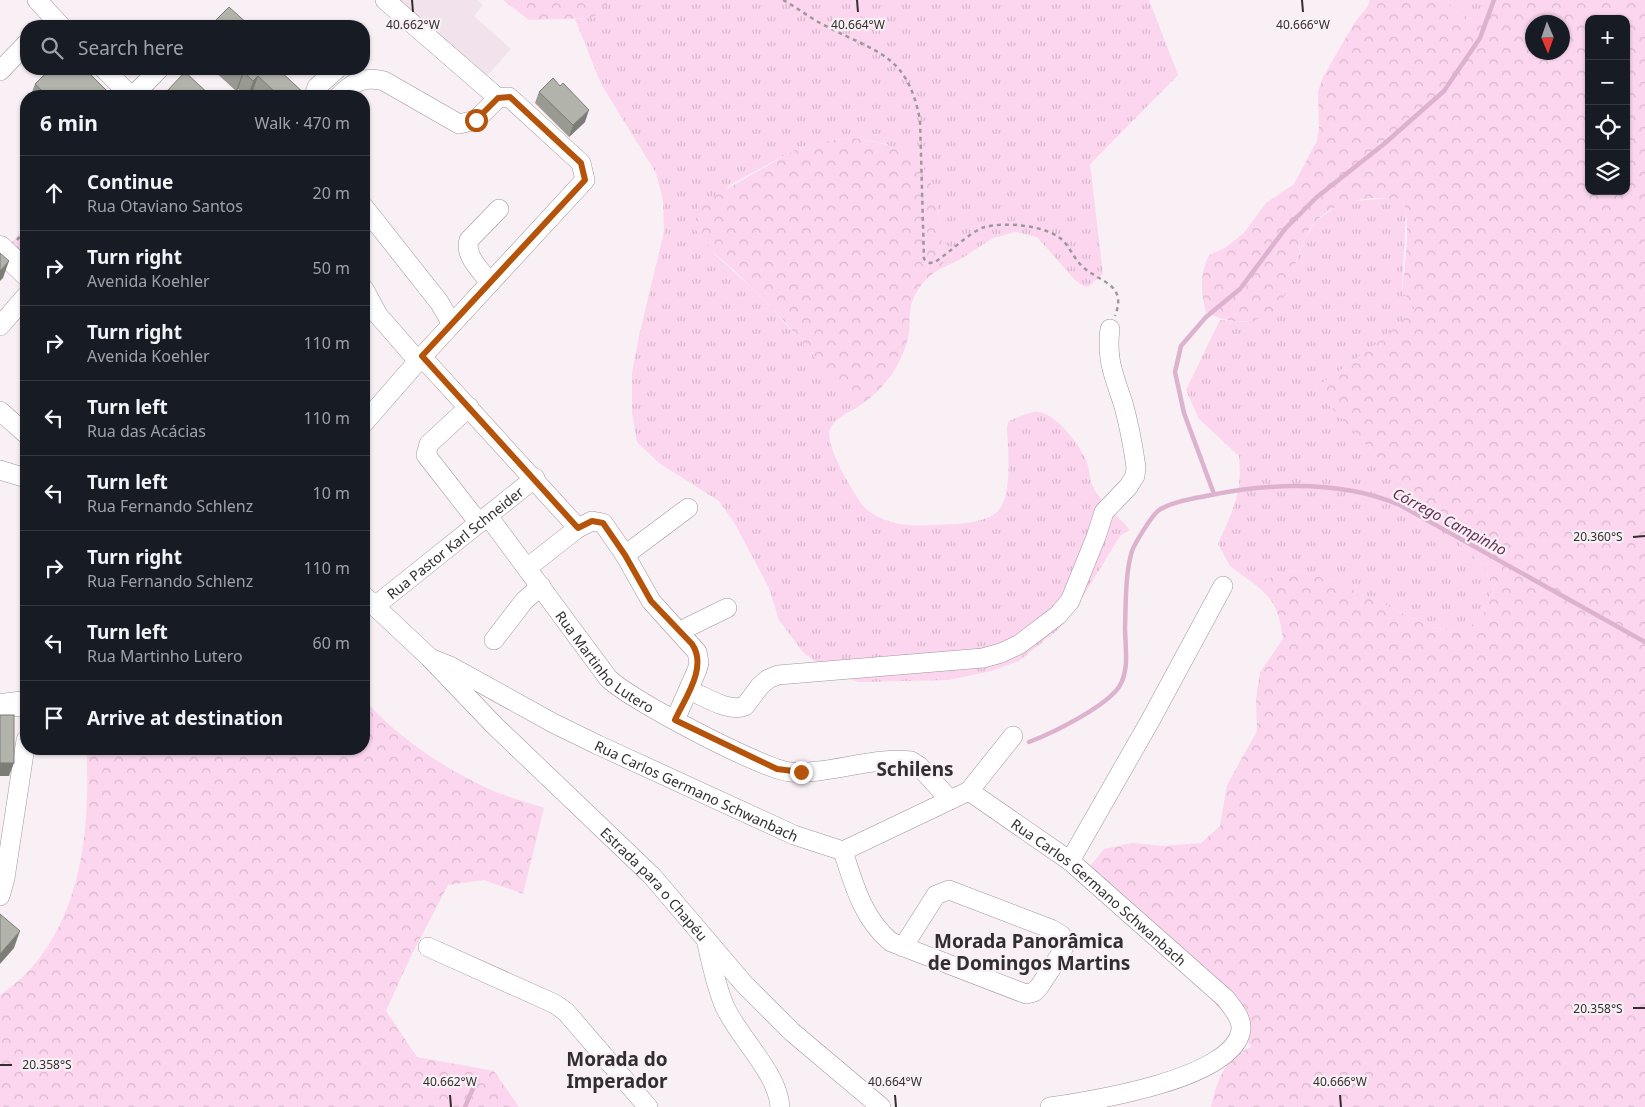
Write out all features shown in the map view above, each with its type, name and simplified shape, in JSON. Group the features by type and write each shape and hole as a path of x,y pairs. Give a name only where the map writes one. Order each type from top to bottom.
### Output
{"main road":[{"path":"0,248 20,267"},
{"path":"0,706 20,704"}],"street":[{"path":"37,0 50,20"},
{"path":"385,0 498,98"},
{"path":"0,71 20,50"},
{"path":"110,75 126,90"},
{"path":"138,90 153,75"},
{"path":"316,90 330,75"},
{"path":"346,90 360,79 384,81 459,124 476,120 498,98 510,97 581,163 585,180 370,416"},
{"path":"490,283 471,258 468,245 470,240 499,209"},
{"path":"370,215 439,302 452,324"},
{"path":"370,300 378,315 469,407 535,478 578,528"},
{"path":"0,326 20,303"},
{"path":"689,690 726,706 740,708 745,706 768,679 778,675 940,662 1001,653 1020,644 1058,615 1070,601 1077,586 1104,512 1128,487 1135,476 1136,467 1123,404 1110,369 1108,344 1110,329"},
{"name":"Rua Martinho Lutero","path":"469,407 428,444 425,450 426,455 527,568 614,684 675,720 759,762 790,772 911,761 919,766 950,800"},
{"path":"0,411 20,429"},
{"path":"0,470 20,476"},
{"name":"Rua Pastor Karl Schneider","path":"370,601 484,519 535,478"},
{"path":"625,555 688,508"},
{"path":"527,568 578,528 592,521 603,523 625,555 651,601 692,644 699,657 697,670 675,720"},
{"path":"494,640 524,601 541,586"},
{"path":"1070,860 1150,721 1223,586"},
{"name":"Estrada para o Chapéu","path":"370,601 430,658 494,725 652,876 706,941 792,1032 881,1107"},
{"path":"680,631 727,608"},
{"name":"Rua Carlos Germano Schwanbach","path":"430,658 450,666 553,723 607,749 794,835 843,851"},
{"path":"903,947 930,902 936,895 950,890 1051,929 1061,935 1064,942 1062,952 1039,987 1031,994 903,947 891,942 877,930 872,922 859,897 843,851 969,791 1013,736"},
{"path":"0,896 5,878 24,755"},
{"name":"Rua Carlos Germano Schwanbach","path":"969,791 1070,860 1226,999 1240,1020 1242,1028 1238,1040 1229,1051 1212,1064 1183,1077 1154,1086 1050,1107"},
{"path":"706,941 724,1006 772,1084 779,1099 780,1107"},
{"path":"428,947 555,1004 566,1012 648,1107"}],"path":[{"path":"783,0 825,26 890,59 908,80 916,100 920,120 924,258 930,263 935,262 984,227 1028,225 1059,237 1081,266 1108,283 1117,293 1119,306 1110,329"}],"shaded area":[{"path":"398,0 477,0 483,5 474,16 511,49 485,78"}],"green space":[{"path":"503,0 610,0 593,18 529,20"},
{"path":"610,0 1149,0 1178,75 1090,164 1103,274 1088,287 1083,286 1074,279 1037,237 1016,232 993,238 959,260 944,267 939,214 934,195 887,144 854,138 834,140 798,148 728,186 714,254 771,308 856,408 835,422 830,429 829,436 841,470 854,492 865,508 877,516 899,524 918,526 962,524 975,522 993,515 1001,507 1007,490 1009,468 1007,427 1009,421 1025,414 1035,412 1050,416 1065,429 1078,445 1086,460 1092,486 1097,495 1130,530 1120,536 1079,603 1059,629 1019,661 991,671 949,680 859,682 829,673 803,652 779,620 769,588 735,524 719,501 659,463 637,442 632,413 632,373 664,232 663,200 656,173 601,84 575,19 593,18"},
{"path":"1370,0 1442,0 1456,11 1479,23 1493,0 1645,0 1645,1107 1211,1107 1219,1079 1229,1063 1243,1051 1252,1047 1196,981 1098,894 1091,865 1104,849 1132,843 1164,846 1201,843 1220,826 1227,785 1257,731 1256,699 1260,672 1283,639 1278,614 1272,601 1253,583 1294,570 1335,581 1432,627 1463,633 1483,615 1493,588 1484,566 1445,530 1314,389 1375,345 1415,309 1402,291 1407,232 1403,200 1380,198 1357,200 1335,208 1316,221 1303,243 1283,299 1269,316 1241,322 1229,320 1206,312 1204,305 1203,276 1209,255 1225,248 1244,233 1266,203 1294,184 1317,141 1319,126 1318,92 1323,77 1355,22 1368,6"},
{"path":"1442,0 1493,0 1479,23 1456,11"},
{"path":"854,138 885,144 913,157 922,166 934,192 940,224 944,267 926,279 914,297 910,311 908,338 895,369 874,395 856,408 786,323 734,270 715,254 694,228 699,205 798,148 834,140"},
{"path":"1390,198 1403,200 1406,210 1402,291 1415,309 1375,345 1314,389 1445,530 1484,566 1493,588 1483,615 1464,633 1432,627 1335,581 1294,570 1253,583 1230,566 1218,544 1232,512 1238,492 1239,456 1199,419 1186,390 1220,320 1246,322 1269,316 1281,302 1305,238 1316,221 1343,202"},
{"path":"20,233 20,256 9,245"},
{"path":"370,705 406,739 438,761 472,781 496,792 544,808 523,894 484,880 448,885 410,958 386,1011 417,1057 494,1071 519,1107 0,1107 0,995 23,977 41,956 56,932 68,906 82,851 87,794 87,755 370,755"}],"building":[{"path":"229,7 243,20 216,20"},
{"path":"44,75 91,75 106,90 41,90 35,84"},
{"path":"182,75 188,75 204,90 168,90"},
{"path":"247,75 284,75 301,90 273,90 258,76 253,81"},
{"path":"553,78 560,86 563,83 589,110 573,125 539,92"},
{"path":"0,253 9,261 0,271"},
{"path":"0,715 14,715 14,763 0,763"},
{"path":"0,914 20,931 0,954"}],"waterway":[{"path":"1214,494 1184,413 1175,372 1181,346 1206,317 1240,289 1285,229 1317,197 1384,144 1444,91 1480,38 1494,0"},
{"name":"Córrego Campinho","path":"1029,742 1091,711 1112,695 1119,687 1126,666 1126,599 1130,560 1136,542 1152,517 1164,507 1176,503 1194,498 1254,488 1304,486 1329,488 1353,491 1400,505 1645,642"},
{"path":"465,1107 477,1079"}],"district":[{"name":"Schilens","path":"915,769"},
{"name":"Morada Panorâmica de Domingos Martins","path":"1029,952"},
{"name":"Morada do Imperador","path":"617,1070"}],"route":[{"path":"476,120 498,98 503,96 510,97 581,163 584,168 585,180 422,356 535,478 578,528 592,521 603,523 625,555 651,601 692,644 699,657 699,663 675,720 759,762 777,769 801,772"}]}
